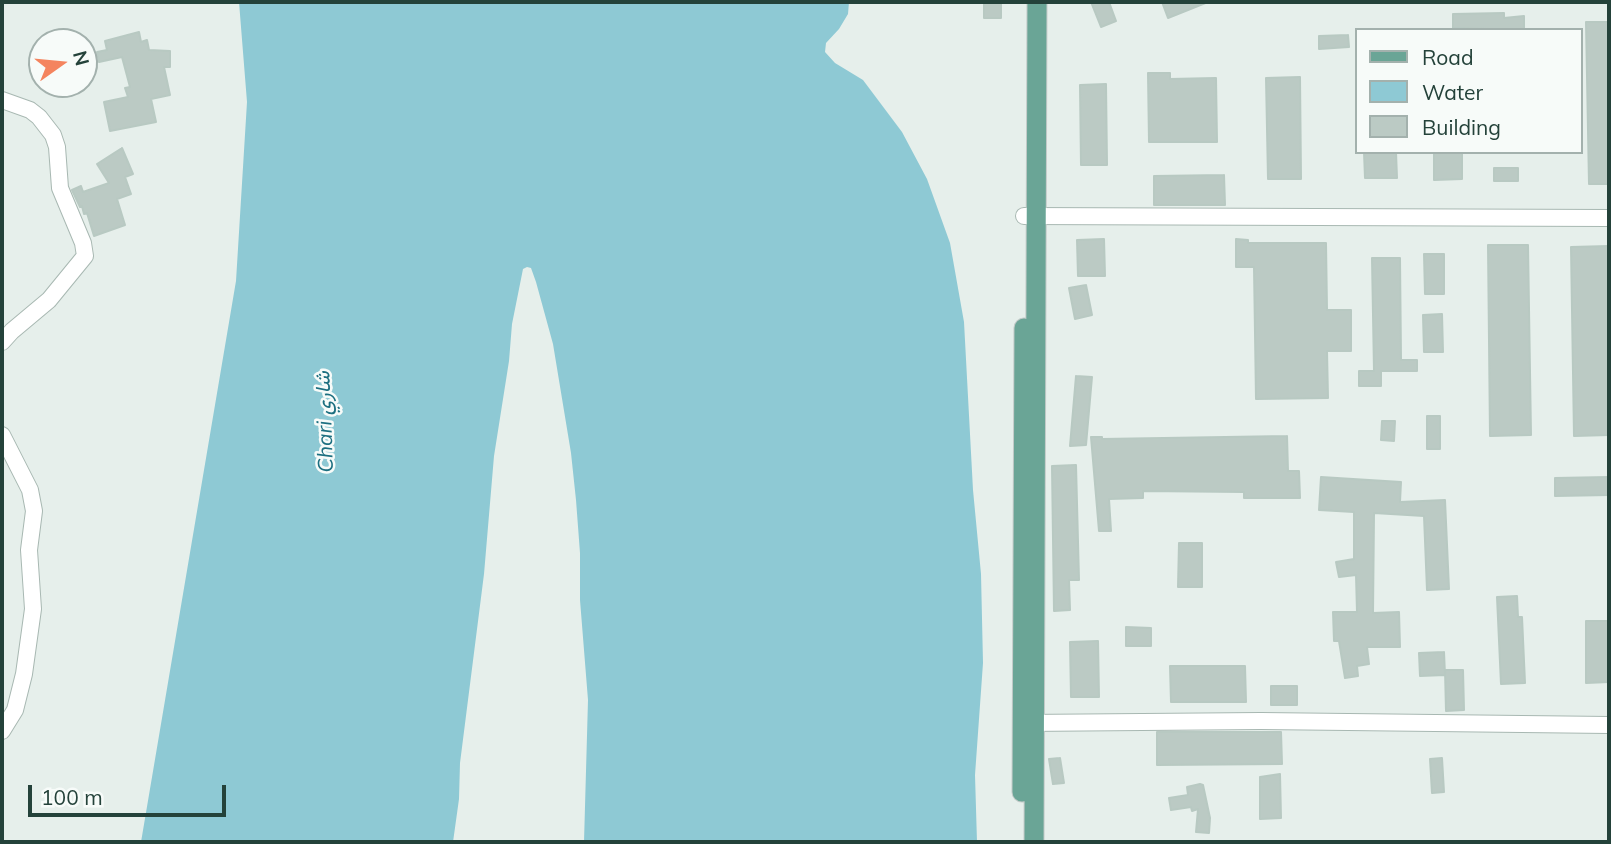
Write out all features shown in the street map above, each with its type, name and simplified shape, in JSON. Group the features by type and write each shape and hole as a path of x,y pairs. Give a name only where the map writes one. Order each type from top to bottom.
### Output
{"main road":[{"path":"1025,2 1031,216"},
{"path":"1034,842 1029,723 1031,216 1037,2"},
{"path":"1022,842 1029,723"}],"street":[{"path":"2,100 30,110 53,135 57,147 60,188 83,243 85,257 49,300 2,342"},
{"path":"1031,216 1609,218"},
{"path":"2,435 30,490 34,511 29,550 33,609 24,674 15,710 2,731"},
{"path":"1029,723 1261,721 1609,725"}],"water":[{"name":"Chari شاري","path":"239,2 849,2 848,14 826,43 825,52 835,63 863,80 902,132 927,179 950,243 964,322 973,490 981,574 983,663 975,775 977,842 584,842 588,700 576,500 553,344 536,282 531,268 527,267 523,269 512,324 494,456 484,574 460,763 459,799 453,842 141,842 236,281 247,102"}],"building":[{"path":"984,2 1001,2 1001,18 984,18"},
{"path":"1091,2 1109,2 1116,21 1101,27"},
{"path":"1162,2 1208,2 1168,18"},
{"path":"1504,13 1504,18 1524,16 1524,28 1453,28 1453,14"},
{"path":"1586,22 1609,22 1609,184 1589,184"},
{"path":"139,32 141,42 147,40 149,50 170,51 170,67 164,67 170,95 151,99 156,122 110,131 104,102 128,97 125,88 130,87 122,57 99,62 98,52 107,50 105,41"},
{"path":"1348,35 1349,47 1319,49 1319,36"},
{"path":"1148,73 1170,73 1170,79 1216,78 1217,142 1149,142"},
{"path":"1300,77 1301,179 1268,179 1266,78"},
{"path":"1106,84 1107,165 1081,165 1080,85"},
{"path":"122,148 133,174 125,177 131,194 117,199 125,225 94,236 87,213 84,214 72,190 81,186 83,192 109,183 97,164"},
{"path":"1364,154 1396,154 1397,178 1365,178"},
{"path":"1434,154 1462,154 1462,179 1434,180"},
{"path":"1494,168 1518,168 1518,181 1494,181"},
{"path":"1224,175 1225,205 1154,205 1154,176"},
{"path":"1104,239 1105,276 1078,276 1077,240"},
{"path":"1236,239 1248,240 1248,243 1326,243 1327,310 1351,310 1351,351 1327,351 1328,398 1256,399 1254,267 1236,267"},
{"path":"1488,245 1528,245 1531,435 1490,436"},
{"path":"1609,246 1609,435 1574,436 1571,247"},
{"path":"1424,254 1444,254 1444,294 1425,294"},
{"path":"1372,258 1400,258 1401,360 1417,360 1417,371 1381,371 1381,386 1359,386 1359,371 1374,371"},
{"path":"1086,285 1092,315 1075,319 1069,288"},
{"path":"1442,314 1443,352 1424,352 1423,315"},
{"path":"1076,376 1092,377 1086,445 1070,446"},
{"path":"1427,416 1440,416 1440,449 1427,449"},
{"path":"1382,421 1395,421 1394,441 1381,440"},
{"path":"1287,436 1288,471 1299,471 1300,498 1244,498 1244,492 1143,491 1143,498 1109,499 1111,531 1099,531 1091,437"},
{"path":"1076,465 1079,580 1069,580 1070,610 1054,611 1052,466"},
{"path":"1321,477 1401,482 1400,502 1445,500 1449,589 1427,590 1424,516 1374,513 1373,613 1399,612 1400,647 1367,647 1369,664 1357,666 1358,676 1345,678 1339,641 1334,641 1333,612 1357,612 1356,575 1339,577 1336,562 1354,559 1354,512 1319,510"},
{"path":"1609,477 1609,495 1555,496 1555,478"},
{"path":"1179,543 1202,543 1202,587 1178,587"},
{"path":"1517,596 1518,617 1522,617 1525,683 1501,684 1497,597"},
{"path":"1586,621 1609,621 1609,682 1586,683"},
{"path":"1126,627 1151,628 1151,646 1126,646"},
{"path":"1098,641 1099,697 1071,697 1070,642"},
{"path":"1444,652 1445,675 1420,676 1419,653"},
{"path":"1170,666 1245,666 1246,702 1171,702"},
{"path":"1445,670 1463,670 1464,710 1446,711"},
{"path":"1271,686 1297,686 1297,705 1271,705"},
{"path":"1157,732 1281,732 1282,764 1157,765"},
{"path":"1060,758 1064,783 1053,784 1049,759"},
{"path":"1442,758 1444,792 1432,793 1430,759"},
{"path":"1280,774 1281,818 1260,819 1260,777"},
{"path":"1203,785 1210,818 1209,833 1196,832 1198,809 1192,811 1191,807 1171,810 1169,798 1188,795 1187,787"}]}
